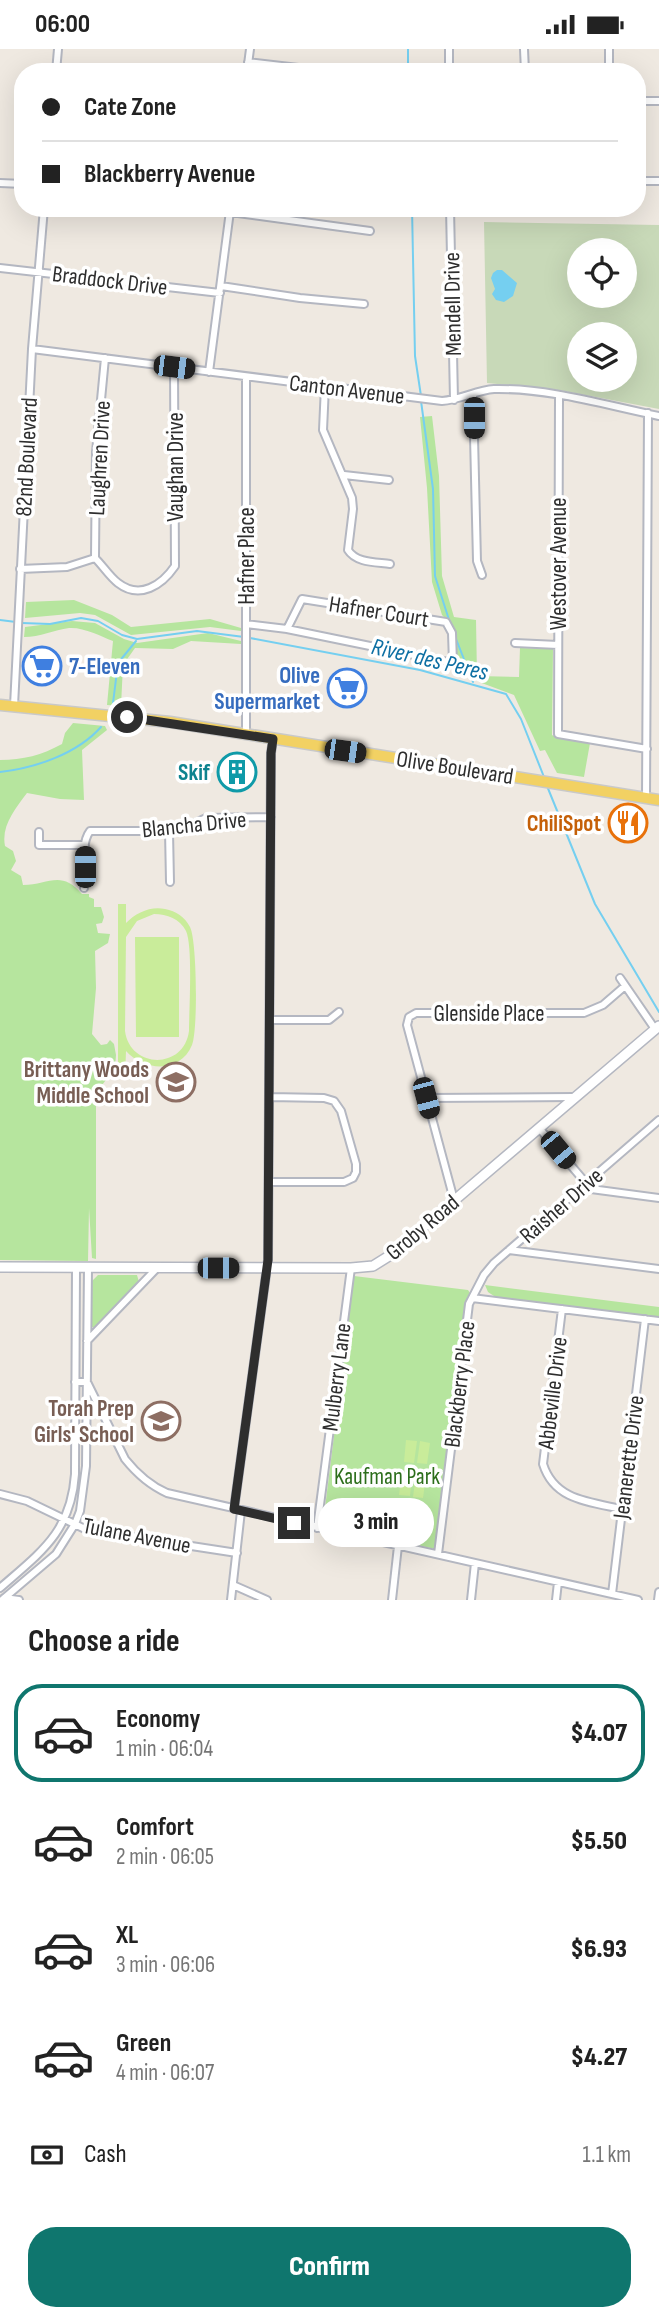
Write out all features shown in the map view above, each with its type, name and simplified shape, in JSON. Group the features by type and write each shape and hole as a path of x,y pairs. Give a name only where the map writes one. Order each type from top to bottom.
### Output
{"main road":[{"name":"Olive Boulevard","path":"0,705 170,722 659,800"}],"street":[{"path":"250,49 248,62 256,63"},
{"name":"82nd Boulevard","path":"13,706 32,349 43,217"},
{"path":"209,372 229,217"},
{"path":"277,217 370,231"},
{"name":"Mendell Drive","path":"450,217 454,400"},
{"name":"Braddock Drive","path":"0,268 364,305"},
{"name":"Canton Avenue","path":"32,349 431,399 454,400 492,389 559,395 659,415"},
{"name":"Laughren Drive","path":"95,558 96,451 105,358"},
{"name":"Vaughan Drive","path":"95,558 117,582 130,589 140,590 158,586 175,566 174,367"},
{"name":"Hafner Place","path":"246,377 246,735"},
{"path":"325,386 323,431 352,498 347,556 390,564"},
{"path":"472,395 477,561 482,575"},
{"name":"Westover Avenue","path":"559,395 558,734 647,749"},
{"path":"646,798 648,413"},
{"path":"344,475 389,480"},
{"path":"20,569 67,567 95,558"},
{"name":"Hafner Court","path":"246,626 287,629 453,663 452,633 446,622 302,599 287,629"},
{"path":"515,643 558,645"},
{"path":"231,1600 237,1553 238,1510 268,1260 273,739"},
{"name":"Blancha Drive","path":"85,845 86,835 90,831 169,831 183,829 206,818 271,817"},
{"path":"169,831 170,882"},
{"path":"39,832 39,845 85,845 84,888"},
{"path":"620,978 658,1027"},
{"name":"Glenside Place","path":"454,1200 406,1014 584,1013 603,1005 625,986"},
{"path":"271,1020 329,1020 339,1011"},
{"name":"Groby Road","path":"0,1267 373,1266 658,1027"},
{"path":"269,1182 344,1182 353,1178 356,1168 341,1111 334,1101 324,1098 270,1097"},
{"path":"426,1098 574,1097"},
{"name":"Raisher Drive","path":"472,1298 489,1268 659,1120"},
{"path":"539,1128 592,1189 659,1198"},
{"path":"509,1250 659,1269"},
{"path":"0,1588 50,1543 66,1519 75,1487 76,1268"},
{"path":"2,1598 56,1554 75,1524 85,1480 88,1268"},
{"path":"87,1341 157,1268"},
{"name":"Mulberry Lane","path":"317,1528 351,1268"},
{"path":"472,1298 659,1321"},
{"name":"Blackberry Place","path":"438,1554 469,1304 472,1298"},
{"name":"Abbeville Drive","path":"562,1309 543,1456 545,1471 552,1483 569,1496 622,1509"},
{"name":"Jeanerette Drive","path":"612,1594 645,1319"},
{"path":"75,1382 87,1382"},
{"path":"87,1382 125,1459 140,1477 167,1493 638,1600"},
{"name":"Tulane Avenue","path":"0,1494 27,1500 87,1530 237,1553"},
{"path":"392,1600 398,1546"},
{"path":"471,1600 475,1563"},
{"path":"556,1600 558,1582"},
{"path":"233,1585 267,1600"},
{"path":"658,1600 659,1592"},
{"path":"2,1598 19,1600"}],"green space":[{"path":"484,222 659,225 659,409 570,392 637,392 637,322 567,322 567,392 487,383"},
{"path":"432,416 439,476 442,576 454,617 476,620 477,676 519,677 520,648 553,649 552,735 590,743 584,777 557,773 545,750 540,751 514,695 479,682 472,672 466,674 454,668 456,646 448,621 442,615 432,582 420,417"},
{"path":"74,600 112,615 131,627 210,619 241,628 241,631 210,627 131,635 95,615 80,613 25,618 26,602"},
{"path":"72,621 95,623 137,643 208,633 241,641 241,644 191,641 173,649 135,648 123,665 121,706 107,705 113,641 75,628 24,637 25,627"},
{"path":"73,723 105,726 107,730 82,750 84,800 27,793 10,818 4,839 5,846 13,851 16,861 11,870 21,876 23,885 61,880 74,886 82,894 89,894 89,897 94,899 94,907 101,907 104,917 102,923 96,924 98,933 110,934 108,943 95,951 96,988 92,1034 101,1045 110,1040 114,1044 116,1055 115,1068 96,1093 96,1259 92,1258 89,1208 88,1261 0,1260 0,760 24,758 55,748 62,744 65,733"},
{"path":"118,904 126,904 126,923 149,909 169,910 186,920 192,935 196,1005 192,1045 179,1061 161,1066 142,1063 126,1051 125,1079 118,1079","holes":["154,914 177,920 186,931 190,979 189,1031 185,1044 178,1053 157,1060 136,1053 129,1044 125,1031 126,937 137,921"]},
{"path":"135,937 179,937 179,1037 136,1037"},
{"path":"98,1275 137,1275 139,1282 95,1328 92,1327 92,1281"},
{"name":"Kaufman Park","path":"354,1276 468,1290 470,1293 465,1303 435,1549 323,1524"},
{"path":"485,1285 659,1307 659,1318 497,1298 488,1292"},
{"path":"406,1440 417,1441 414,1463 404,1462"},
{"path":"420,1441 430,1443 427,1464 417,1463"},
{"path":"402,1473 412,1474 410,1496 399,1495"},
{"path":"416,1475 426,1476 423,1498 413,1497"}],"water":[{"path":"497,270 502,270 517,283 513,296 504,302 496,300 492,294 495,289 491,278"}],"waterway":[{"path":"408,49 408,63"},
{"path":"412,217 415,356 421,396"},
{"path":"421,401 433,489 435,576 450,623"},
{"name":"River des Peres","path":"22,623 50,624 81,618 98,621 122,635 137,639 197,631 244,637"},
{"name":"River des Peres","path":"0,620 16,622"},
{"name":"River des Peres","path":"250,638 420,670 506,694 521,719 544,777"},
{"path":"456,639 473,682"},
{"path":"113,703 118,663 136,641"},
{"path":"0,772 55,758 80,745 101,727"},
{"name":"River des Peres","path":"547,786 595,904 659,1012"}],"place":[{"name":"7-Eleven","path":"42,666"},
{"name":"Olive Supermarket","path":"347,688"},
{"name":"Skif","path":"237,772"},
{"name":"ChiliSpot","path":"628,823"},
{"name":"Brittany Woods Middle School","path":"176,1082"},
{"name":"Torah Prep Girls' School","path":"161,1421"}],"route":[{"path":"127,717 273,739 268,1260 234,1509 294,1523"}]}
